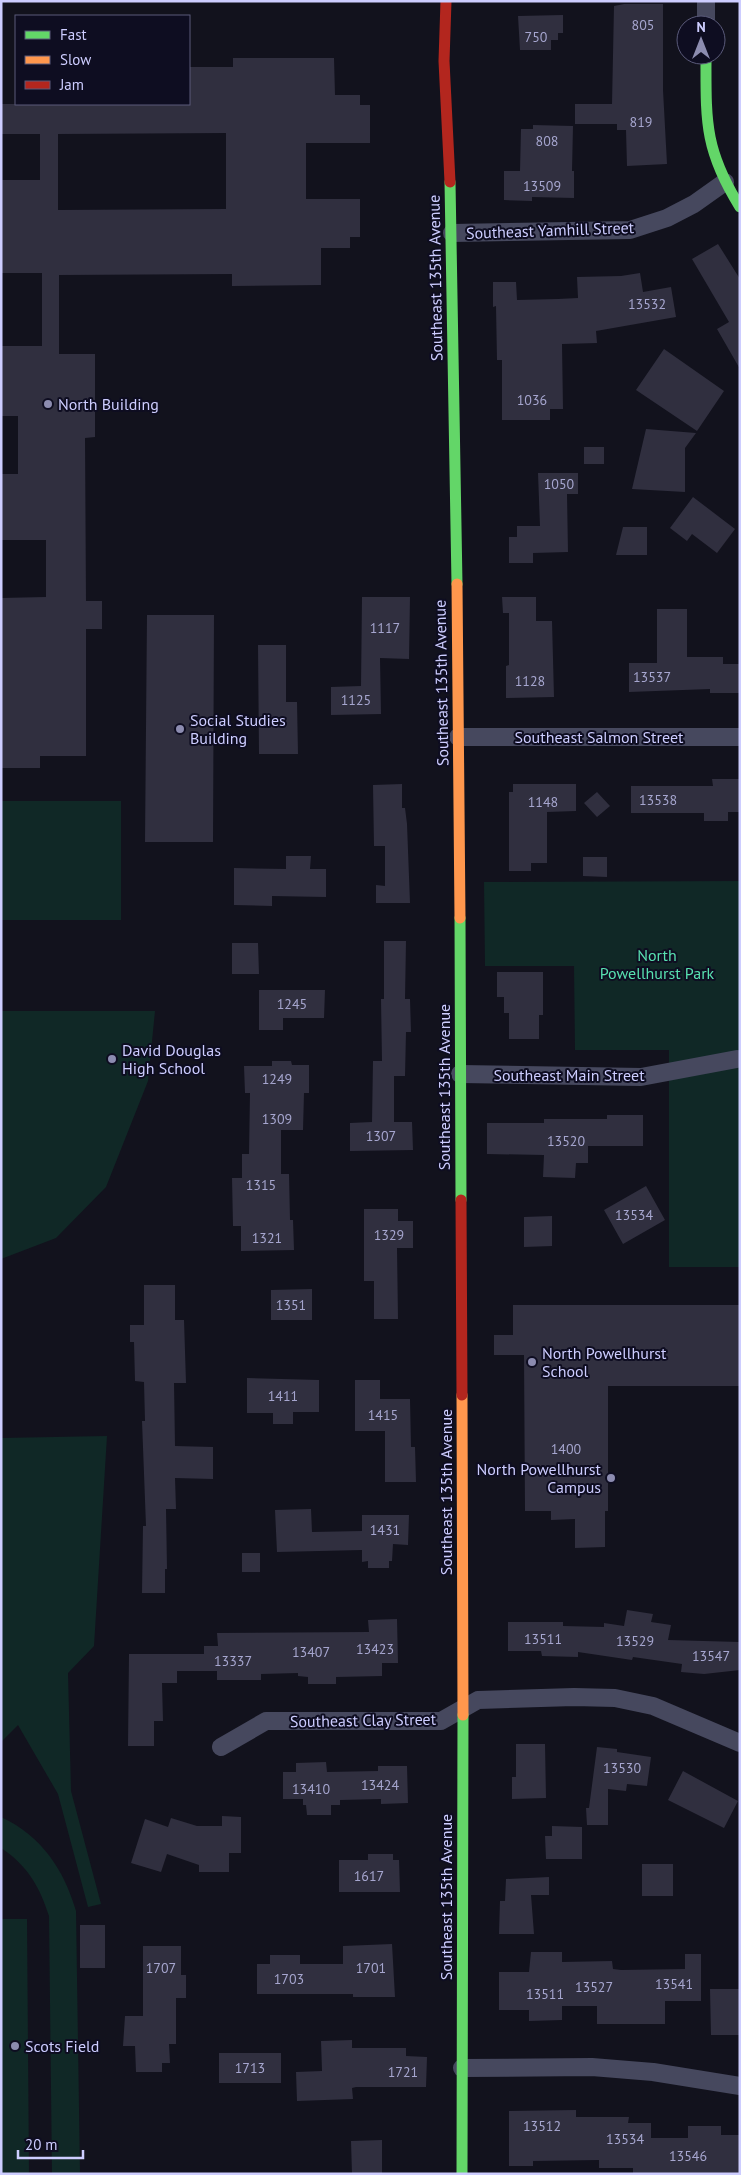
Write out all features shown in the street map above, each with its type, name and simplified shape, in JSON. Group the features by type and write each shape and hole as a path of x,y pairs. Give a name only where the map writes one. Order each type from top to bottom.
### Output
{"street":[{"name":"Southeast 135th Avenue","path":"446,1 444,61 452,233 458,737 463,1709 462,2174"},
{"path":"706,3 706,15"},
{"path":"706,65 707,128 717,167 740,207"},
{"name":"Southeast Yamhill Street","path":"452,233 630,230 667,218 694,204 725,182"},
{"name":"Southeast Salmon Street","path":"458,737 740,737"},
{"name":"Southeast Main Street","path":"460,1074 641,1077 737,1059"},
{"name":"Southeast Clay Street","path":"221,1747 266,1721 441,1721 478,1700 615,1698 653,1706 740,1743"},
{"path":"462,2068 592,2066 653,2072 740,2086"}],"green space":[{"path":"1,801 121,801 121,920 1,920"},
{"name":"North Powellhurst Park","path":"740,881 740,1267 669,1267 669,1050 575,1050 574,966 485,966 484,882"},
{"path":"1,1011 155,1011 148,1081 106,1187 56,1238 1,1259"},
{"path":"107,1436 94,1646 68,1673 71,1791 101,1904 88,1907 58,1794 18,1725 1,1742 1,1438"},
{"path":"1,1817 16,1825 40,1844 58,1868 76,1911 80,2174 52,2174 49,1916 37,1886 31,1877 18,1862 1,1848"},
{"name":"Scots Field","path":"1,1919 27,1919 29,2174 1,2174"}],"building":[{"path":"624,4 663,4 663,90 667,164 627,166 626,130 617,130 617,124 575,124 575,104 612,104 614,6"},
{"path":"563,15 563,33 558,33 558,40 551,40 551,50 520,50 518,16"},
{"name":"North Building","path":"233,58 334,58 335,95 360,95 360,105 370,105 370,143 306,143 306,199 360,199 360,237 350,237 350,248 321,248 321,285 232,286 232,274 59,275 59,354 95,354 95,437 85,438 86,601 102,601 102,629 86,629 86,756 40,756 40,768 1,768 1,598 46,597 46,540 1,540 1,474 18,474 18,416 1,416 1,346 42,346 42,273 1,273 1,180 40,180 40,134 1,134 1,104 190,105 190,67 233,67","holes":["226,133 226,209 58,210 58,134"]},
{"path":"533,125 573,126 572,171 574,171 574,198 532,197 532,201 504,200 504,171 520,171 521,129 533,129"},
{"path":"718,244 740,279 740,369 717,329 729,322 692,259"},
{"path":"640,273 643,292 671,287 676,317 596,331 597,343 562,344 563,409 550,409 550,420 502,420 502,360 497,360 496,306 493,307 493,282 516,282 517,300 578,298 577,277 621,276"},
{"path":"664,349 724,391 697,431 636,390"},
{"path":"646,429 696,433 685,448 685,492 632,489"},
{"path":"584,447 604,447 604,464 584,464"},
{"path":"538,473 578,473 578,494 567,494 568,552 533,553 533,563 509,563 509,537 517,537 517,526 540,526"},
{"path":"693,497 735,529 717,553 692,534 687,541 670,528"},
{"path":"623,527 647,527 647,555 616,555"},
{"path":"362,597 410,597 409,659 380,658 381,714 331,715 331,687 361,686"},
{"path":"502,597 536,597 536,621 552,621 554,697 506,698 506,666 509,665 509,613 503,613"},
{"path":"657,609 687,609 687,657 723,657 723,664 740,664 740,693 710,693 710,689 629,692 629,663 657,663"},
{"name":"Social Studies Building","path":"147,615 214,615 213,842 145,842"},
{"path":"258,645 286,645 286,702 297,702 298,754 259,754"},
{"path":"712,779 740,779 740,812 728,812 728,821 704,821 704,813 631,813 631,786 713,786"},
{"path":"402,784 402,808 405,808 407,824 410,903 376,903 376,885 385,886 385,846 374,846 373,785"},
{"path":"513,784 576,784 576,811 547,812 547,863 531,863 531,871 509,871 509,792 513,792"},
{"path":"597,792 610,806 597,817 584,803"},
{"path":"286,856 311,856 310,869 326,869 326,897 272,896 272,906 234,905 234,868 286,869"},
{"path":"583,857 607,857 607,877 583,876"},
{"path":"384,941 406,941 405,999 410,999 411,1032 406,1032 405,1076 394,1076 394,1122 412,1122 413,1150 350,1151 350,1123 372,1122 373,1061 382,1061 381,999 384,999"},
{"path":"232,943 258,943 259,974 232,974"},
{"path":"497,972 543,972 543,1015 539,1015 539,1039 509,1039 509,1013 504,1013 504,997 497,997"},
{"path":"259,990 325,990 324,1018 283,1018 283,1030 259,1030"},
{"path":"272,1061 291,1061 292,1065 309,1065 309,1093 304,1093 303,1130 281,1130 281,1174 289,1174 290,1220 293,1220 294,1250 241,1251 241,1226 233,1226 232,1178 242,1178 242,1154 249,1154 250,1093 245,1093 244,1066 272,1066"},
{"path":"607,1115 643,1115 643,1146 588,1146 588,1163 576,1163 575,1178 543,1177 544,1155 487,1154 487,1123 544,1123 544,1119 607,1119"},
{"path":"646,1186 665,1220 623,1244 604,1210"},
{"path":"364,1209 398,1209 398,1221 413,1221 413,1248 397,1248 398,1319 374,1319 374,1281 364,1281"},
{"path":"552,1216 552,1246 524,1247 524,1217"},
{"path":"144,1285 175,1285 175,1320 184,1320 186,1383 174,1383 175,1446 213,1447 213,1479 175,1478 176,1509 166,1509 167,1569 165,1569 165,1593 142,1593 143,1526 146,1526 142,1421 145,1421 144,1382 135,1381 134,1342 130,1342 130,1325 144,1325"},
{"path":"312,1289 312,1320 271,1320 271,1290"},
{"path":"513,1305 740,1305 740,1386 608,1386 608,1511 605,1511 605,1547 575,1548 575,1519 551,1520 551,1511 525,1511 524,1355 494,1355 494,1335 513,1335"},
{"path":"247,1378 319,1380 319,1412 293,1412 293,1424 273,1424 273,1413 247,1413"},
{"path":"355,1380 380,1380 380,1399 410,1399 411,1447 415,1447 416,1482 385,1482 385,1431 355,1431"},
{"path":"311,1509 312,1532 362,1531 362,1515 409,1515 408,1545 393,1544 392,1561 389,1561 389,1568 368,1568 368,1561 362,1562 362,1550 277,1552 275,1510"},
{"path":"242,1553 260,1553 260,1572 242,1572"},
{"path":"627,1610 653,1614 651,1622 671,1625 668,1640 740,1642 740,1670 704,1674 681,1672 682,1664 633,1657 632,1660 578,1652 578,1657 542,1656 541,1651 508,1651 508,1622 563,1622 563,1626 604,1627 604,1623 624,1626"},
{"path":"397,1619 398,1663 382,1663 382,1676 336,1677 336,1684 308,1684 308,1677 298,1676 298,1673 261,1674 261,1680 217,1680 217,1671 177,1671 177,1683 162,1683 163,1721 154,1721 154,1746 128,1746 129,1654 204,1654 204,1646 218,1646 217,1633 369,1632 368,1620"},
{"path":"516,1744 545,1744 546,1798 512,1799 512,1777 516,1777"},
{"path":"597,1747 617,1749 617,1752 651,1757 647,1786 627,1784 626,1791 608,1789 608,1825 587,1825 586,1808 589,1808"},
{"path":"326,1762 327,1772 378,1771 378,1766 407,1766 408,1803 381,1804 381,1799 340,1800 340,1805 331,1805 331,1815 307,1815 303,1799 283,1799 283,1772 296,1772 296,1763"},
{"path":"683,1771 738,1801 724,1828 668,1800"},
{"path":"222,1816 241,1817 241,1853 229,1853 229,1872 199,1872 199,1865 167,1854 161,1872 131,1863 145,1819 168,1827 171,1818 197,1826 222,1826"},
{"path":"552,1826 582,1827 582,1859 546,1859 545,1836 552,1836"},
{"path":"368,1854 393,1854 393,1860 399,1860 400,1892 339,1892 339,1860 368,1860"},
{"path":"642,1864 673,1864 673,1896 642,1896"},
{"path":"549,1877 549,1895 531,1895 534,1934 499,1934 500,1901 505,1901 506,1879"},
{"path":"80,1925 105,1925 105,1968 80,1968"},
{"path":"392,1944 395,1997 353,1997 353,1994 257,1994 257,1964 270,1964 270,1955 300,1955 300,1964 343,1964 343,1946"},
{"path":"143,1946 181,1946 181,1975 186,1975 186,1998 176,1998 176,2044 169,2044 170,2063 162,2063 162,2072 136,2072 135,2046 123,2046 125,2016 143,2016"},
{"path":"531,1952 562,1952 562,1962 612,1961 613,1969 621,1970 685,1969 685,1954 701,1954 701,2001 665,2001 665,2024 597,2024 597,2006 562,2006 562,2020 529,2021 529,2010 499,2010 499,1972 529,1972"},
{"path":"710,1989 740,1989 740,2035 711,2035"},
{"path":"352,2040 352,2048 406,2048 406,2056 427,2057 426,2087 356,2087 352,2088 353,2099 297,2101 296,2072 322,2071 321,2041"},
{"path":"219,2053 281,2053 281,2083 219,2083"},
{"path":"576,2110 576,2117 629,2117 628,2123 651,2123 651,2138 688,2138 688,2126 721,2126 721,2135 740,2135 740,2174 633,2174 633,2168 599,2168 599,2160 533,2161 533,2166 509,2166 509,2111"},
{"path":"382,2140 382,2174 352,2174 351,2141"}],"traffic: fast":[{"path":"706,65 707,117 713,151 728,187 740,207"},
{"path":"450,182 457,584"},
{"path":"460,918 461,1200"},
{"path":"462,2174 463,1715"}],"traffic: slow":[{"path":"457,584 460,918"},
{"path":"462,1395 463,1715"}],"traffic: jam":[{"path":"446,1 444,61 450,182"},
{"path":"461,1200 462,1395"}],"place":[{"name":"North Building","path":"48,404"},
{"name":"Social Studies Building","path":"180,729"},
{"name":"David Douglas High School","path":"112,1059"},
{"name":"North Powellhurst School","path":"532,1362"},
{"name":"North Powellhurst Campus","path":"611,1478"},
{"name":"Scots Field","path":"15,2046"}]}
